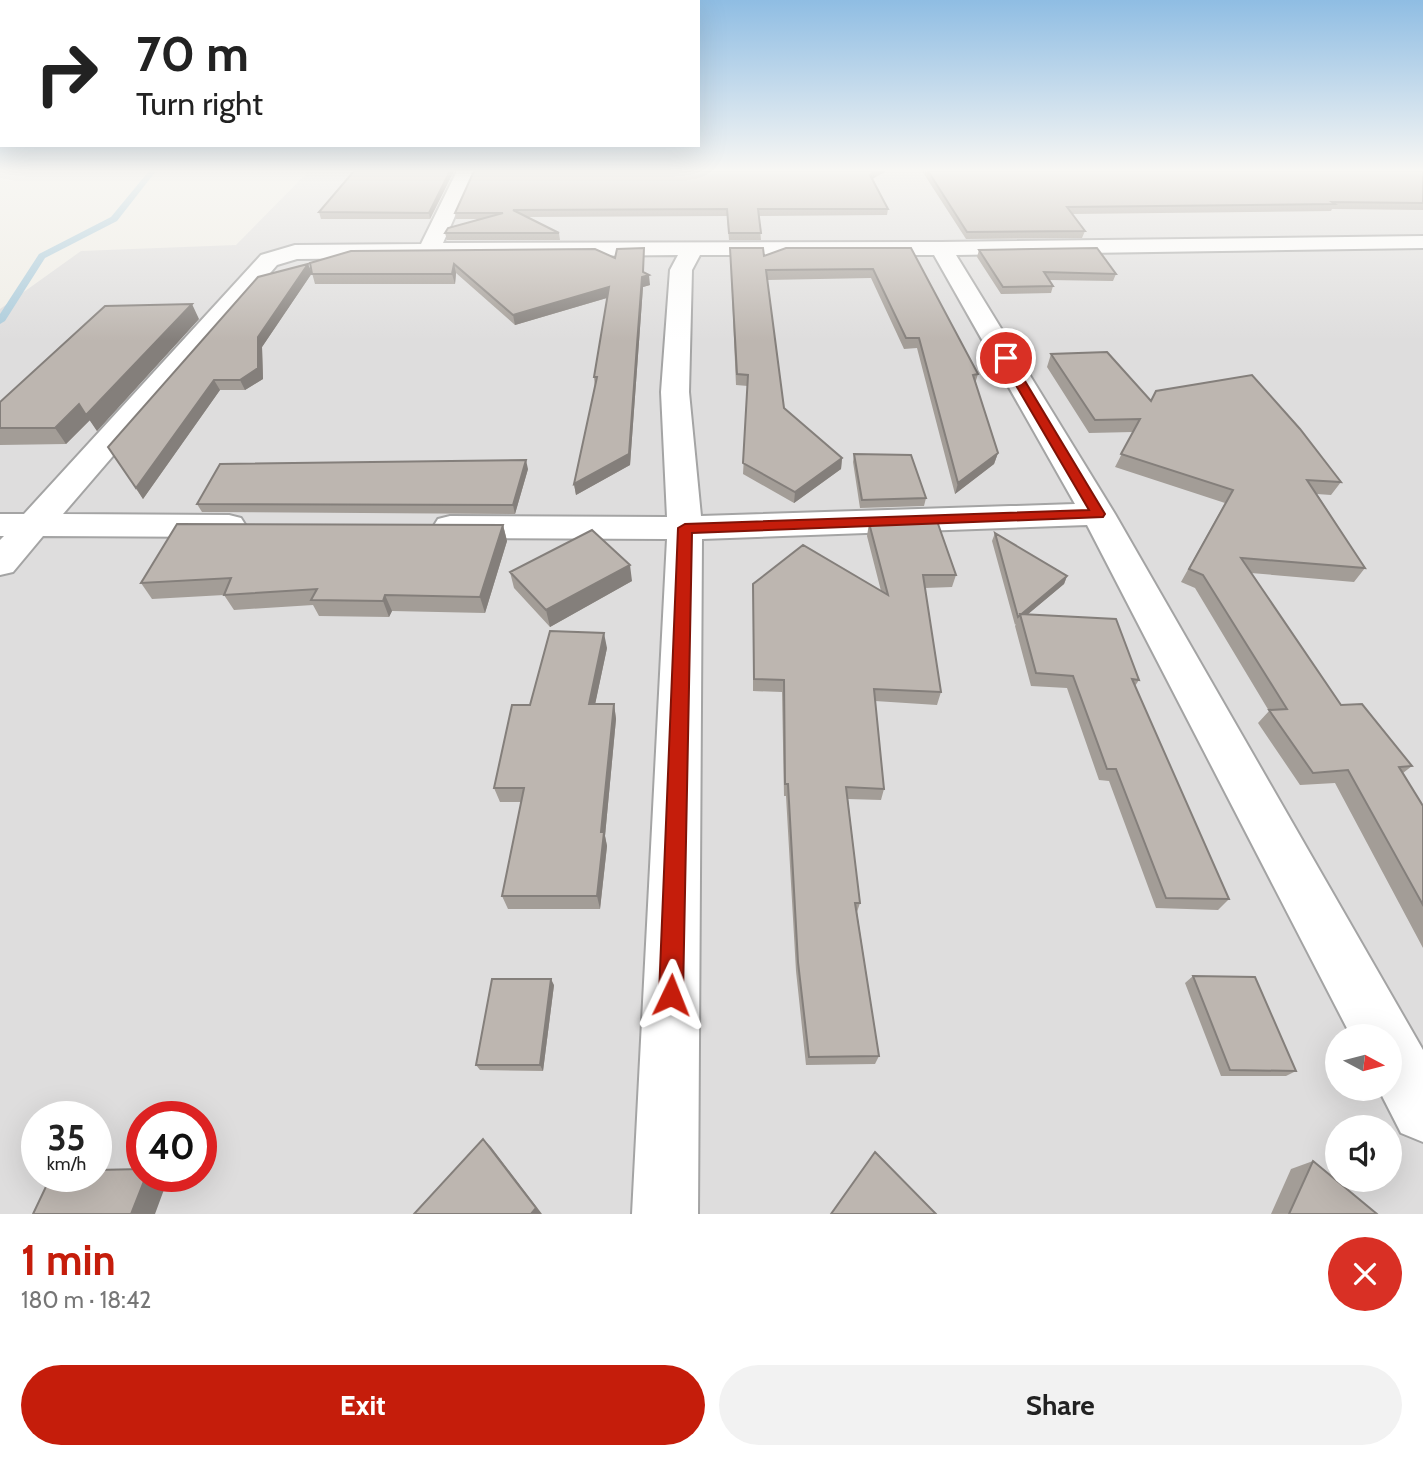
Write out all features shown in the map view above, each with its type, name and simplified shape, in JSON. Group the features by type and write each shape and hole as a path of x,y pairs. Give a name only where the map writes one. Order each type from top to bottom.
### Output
{"street":[{"path":"429,250 439,228"},
{"path":"0,563 269,260 295,252 692,248 941,249 1423,242"},
{"path":"664,1214 685,528 675,392 681,270 692,248"},
{"path":"941,249 1098,514 1375,1024"},
{"path":"422,527 685,528 1098,514"},
{"path":"0,524 256,526"},
{"path":"1402,1072 1423,1111"}],"shaded area":[{"path":"253,228 1423,228 1423,1214 0,1214 0,309 81,251 236,245"}],"building":[{"path":"448,228 548,228 559,233 445,233"},
{"path":"729,228 760,228 761,233 729,233"},
{"path":"964,228 1082,228 1085,231 967,232"},
{"path":"644,248 643,272 649,275 642,277 629,454 574,484 597,377 594,377 609,287 513,315 454,264 452,274 312,274 310,263 351,251 595,249 615,258 617,249"},
{"path":"730,248 763,248 764,256 786,248 911,248 978,374 973,375 998,453 958,483 919,338 906,338 873,269 766,270 784,408 842,458 795,492 743,463 748,375 737,374"},
{"path":"1097,248 1116,274 1044,272 1053,286 1003,287 979,250"},
{"path":"308,264 258,337 258,368 240,380 214,380 136,488 108,447 258,277"},
{"path":"192,304 86,415 79,404 55,428 0,428 0,402 105,306"},
{"path":"1107,352 1151,401 1156,391 1252,375 1300,429 1341,482 1307,480 1365,568 1241,558 1341,705 1362,704 1412,766 1399,767 1423,806 1423,905 1348,770 1313,773 1269,710 1287,709 1203,575 1189,569 1233,490 1121,454 1140,419 1095,420 1051,354"},
{"path":"854,454 911,455 926,498 862,500"},
{"path":"526,460 513,505 197,504 220,464"},
{"path":"937,521 956,575 923,575 941,692 874,689 884,789 846,787 860,903 855,903 879,1056 809,1057 798,962 788,784 785,784 784,680 754,679 753,584 803,545 888,595 869,523"},
{"path":"177,524 503,525 480,597 385,595 383,601 311,600 317,589 224,595 231,578 141,583"},
{"path":"592,530 630,565 546,610 510,572"},
{"path":"995,533 1067,576 1018,617"},
{"path":"1020,614 1116,619 1139,680 1132,679 1229,899 1166,898 1116,769 1107,769 1073,676 1036,673"},
{"path":"550,631 604,633 589,704 614,704 597,896 502,896 524,788 494,788 512,705 530,705"},
{"path":"1193,976 1255,977 1296,1071 1230,1070"},
{"path":"492,979 551,979 540,1065 476,1065"},
{"path":"483,1139 536,1208 531,1214 414,1214"},
{"path":"875,1152 936,1214 831,1214"},
{"path":"1313,1161 1325,1171 1325,1192 1350,1192 1377,1214 1289,1214"},
{"path":"126,1169 126,1192 140,1192 131,1214 33,1214 43,1192 112,1192 112,1170"}],"waterway":[{"path":"0,321 42,256 97,228"}],"route":[{"path":"671,995 685,528 1098,514 1006,358"}]}
